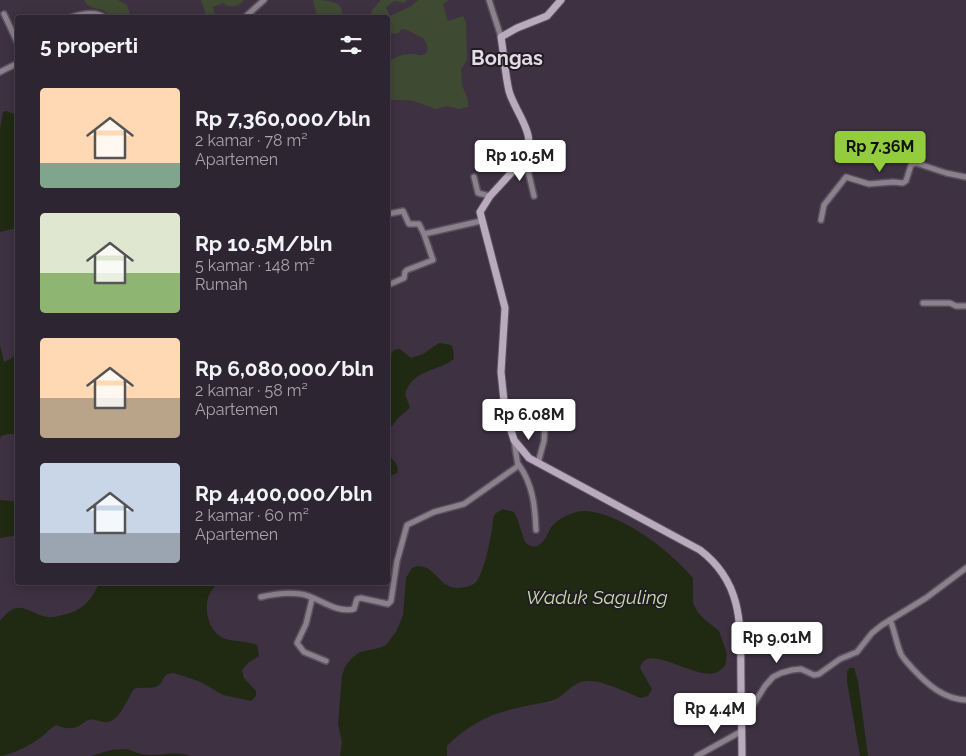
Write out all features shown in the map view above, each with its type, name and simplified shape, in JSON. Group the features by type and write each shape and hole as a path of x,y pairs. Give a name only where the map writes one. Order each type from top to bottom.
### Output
{"main road":[{"path":"561,0 547,16 517,28 501,37 510,93 528,136 528,149 524,159 490,196 481,209 481,221 505,306 501,380 505,411 514,440 529,458 700,550 715,563 726,578 737,604 740,621 742,756"}],"street":[{"path":"247,15 264,0"},
{"path":"489,0 501,37"},
{"path":"77,15 96,13 100,15"},
{"path":"4,14 15,38"},
{"path":"0,72 15,64"},
{"path":"524,159 534,196"},
{"path":"821,220 824,205 846,177 869,184 903,183 906,181 910,168 916,163 946,173 966,177"},
{"path":"474,177 478,193 490,196"},
{"path":"390,214 403,212 409,224 419,224 433,260 407,270 404,278 390,285"},
{"path":"424,234 481,221"},
{"path":"923,303 966,306"},
{"path":"538,463 544,441 545,425"},
{"path":"514,440 519,465 527,476 532,490 536,530"},
{"path":"260,597 271,594 299,594 330,606 348,610 354,609 357,599 361,598 388,604 391,601 397,561 407,525 434,512 464,504 519,465"},
{"path":"741,719 750,710 773,677 781,673 801,669 814,675 819,674 840,658 856,652 872,633 933,593 966,568"},
{"path":"312,599 306,624 297,643 304,652 326,661"},
{"path":"890,620 901,654 906,662 927,684 956,700 966,700"},
{"path":"697,756 742,731"}],"shaded area":[{"path":"84,0 118,0 127,5 130,15 109,15 86,3"},
{"path":"201,0 244,0 234,6 228,6 223,3 213,7 215,15 206,15"},
{"path":"313,0 333,2 341,7 342,11 341,15 317,15"},
{"path":"381,0 407,0 404,3 395,1 386,7 390,15 371,15 372,10"},
{"path":"418,0 449,0 443,4 448,21 463,16 466,22 467,60 461,69 462,85 468,100 468,107 459,109 447,106 436,109 410,100 390,100 390,61 403,55 425,54 428,50 427,44 421,37 402,29 397,34 390,33 390,16 410,7"}],"water":[{"path":"6,111 15,114 15,228 0,232 0,129 3,112"},
{"path":"439,343 451,345 454,359 420,375 414,380 405,394 410,408 399,417 390,428 390,362 392,352 400,349 411,358 423,354"},
{"path":"0,345 4,362 15,354 15,434 1,436 0,439"},
{"path":"390,456 396,463 397,473 390,476"},
{"path":"0,500 13,501 15,505 15,534 0,538"},
{"name":"Waduk Saguling","path":"503,509 514,512 525,542 531,546 541,544 552,526 559,520 572,513 582,511 600,513 630,526 645,536 672,557 693,578 693,603 703,618 719,631 727,654 725,666 715,673 706,673 661,659 651,658 644,661 640,668 652,689 648,696 641,698 600,682 587,681 578,683 554,700 504,711 477,723 461,733 447,746 447,756 340,756 342,742 338,724 342,675 346,665 360,652 386,645 396,632 403,615 406,578 412,568 417,566 430,570 450,587 466,587 476,582 485,560 494,516"},
{"path":"98,585 217,585 211,591 207,601 209,620 215,632 220,636 230,640 257,645 259,656 248,663 242,670 244,678 256,691 256,696 251,701 223,695 201,682 174,673 165,676 157,686 134,689 123,708 112,721 91,720 70,728 56,725 32,744 15,752 0,756 0,621 12,609 18,608 50,617 70,613 81,608 93,595"},
{"path":"850,668 854,668 858,681 868,756 860,756 847,682 847,671"},
{"path":"127,749 148,755 175,753 190,756 91,756 111,750"}],"district":[{"name":"Bongas","path":"507,58"}]}
